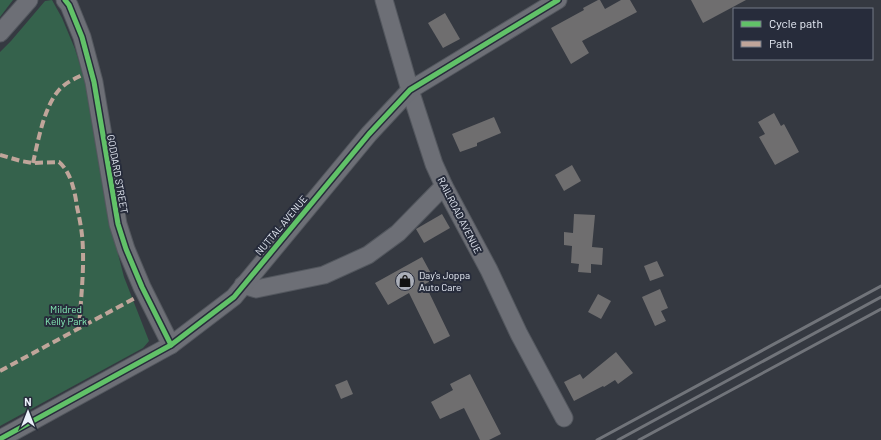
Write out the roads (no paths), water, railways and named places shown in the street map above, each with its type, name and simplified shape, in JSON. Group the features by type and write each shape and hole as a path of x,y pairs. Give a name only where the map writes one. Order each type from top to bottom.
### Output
{"street":[{"path":"0,33 29,0"},
{"name":"GODDARD STREET","path":"65,0 69,5 82,38 94,82 113,199 120,230 126,249 142,287 171,346"},
{"name":"RAILROAD AVENUE","path":"384,0 410,90 434,164 444,186 489,270 519,334 564,418"},
{"name":"NUTTAL AVENUE","path":"0,439 171,346 234,297 369,134 410,90 558,0"},
{"path":"243,285 256,289 324,275 368,256 398,233 444,186"}],"railway":[{"path":"597,440 881,286"},
{"path":"618,440 881,297"},
{"path":"639,440 881,309"}],"place":[{"name":"Day's Joppa Auto Care","path":"405,281"}],"park label":[{"name":"Mildred Kelly Park","path":"66,314"}]}
